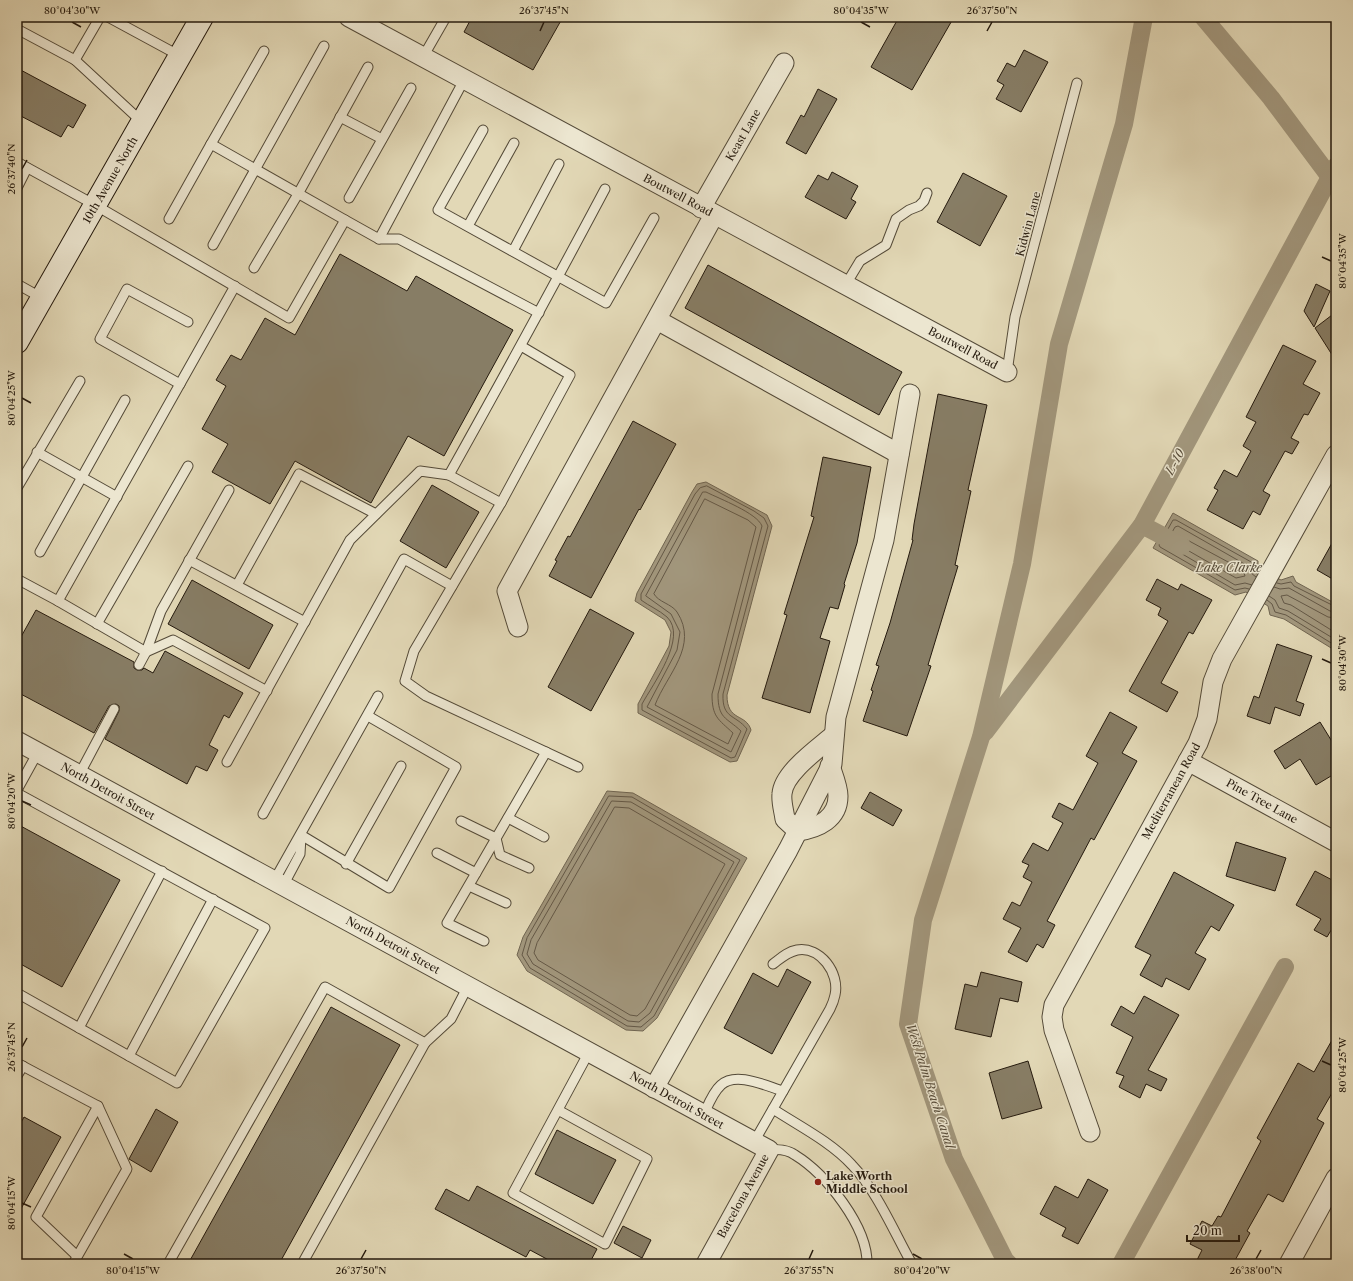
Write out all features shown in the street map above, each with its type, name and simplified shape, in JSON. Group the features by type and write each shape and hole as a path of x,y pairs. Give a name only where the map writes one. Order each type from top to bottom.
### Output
{"street":[{"name":"10th Avenue North","path":"17,342 202,17"},
{"name":"Boutwell Road","path":"349,17 373,23 423,57 464,80 1007,372"},
{"name":"Keast Lane","path":"518,627 507,591 658,320 708,211 784,63"},
{"path":"658,320 899,454"},
{"path":"654,1088 798,831 822,785 830,766 836,717 884,540 910,394"},
{"name":"Mediterranean Road","path":"1090,1132 1054,1030 1052,1017 1054,1005 1198,743 1207,720 1213,682 1217,670 1336,455"},
{"path":"830,766 838,796 835,810 829,820 807,830 798,831 785,819 781,794 788,780 798,767 834,735"},
{"name":"North Detroit Street","path":"17,741 761,1146"},
{"name":"Pine Tree Lane","path":"1188,761 1336,842"},
{"path":"798,767 822,785"},
{"name":"Barcelona Avenue","path":"706,1264 761,1146"},
{"path":"1289,1264 1336,1178"}],"lane":[{"path":"75,60 100,17"},
{"path":"108,17 180,56"},
{"path":"423,57 446,17"},
{"path":"17,29 75,60 142,122"},
{"path":"213,245 324,46"},
{"path":"169,219 264,51"},
{"path":"254,268 298,194 368,67"},
{"path":"379,239 464,80"},
{"name":"Kidwin Lane","path":"1007,372 1015,317 1078,83"},
{"path":"349,198 411,88"},
{"path":"340,116 382,139"},
{"path":"483,130 438,210 606,303 654,218"},
{"path":"468,226 514,143"},
{"path":"212,144 255,170 379,239 399,239 539,313"},
{"path":"17,162 95,205 289,318 345,220"},
{"path":"512,251 559,164"},
{"path":"17,188 27,168"},
{"path":"449,475 539,313 605,189"},
{"path":"845,286 860,261 886,245 896,219 909,210 919,206 924,201 927,193"},
{"path":"17,284 42,298"},
{"path":"58,601 235,286"},
{"path":"180,384 100,339 127,289 188,322"},
{"path":"521,346 570,375 501,503 414,651 405,681 426,696 578,767"},
{"path":"17,488 80,381"},
{"path":"40,552 125,400"},
{"path":"37,452 117,497"},
{"path":"97,624 188,466"},
{"path":"228,762 350,540 420,471 449,475 501,503"},
{"path":"237,585 299,474 376,514"},
{"path":"139,665 146,652 161,611 229,490"},
{"path":"263,814 404,559 452,586"},
{"path":"190,560 305,622"},
{"path":"18,583 58,601 146,652"},
{"path":"146,652 173,640 266,691"},
{"path":"279,883 300,835 378,696"},
{"path":"79,775 114,709"},
{"path":"300,835 346,864 389,888 456,767 368,716"},
{"path":"17,790 38,752"},
{"path":"484,941 447,923 546,752"},
{"path":"346,864 401,766"},
{"path":"17,793 265,928 177,1083 17,993"},
{"path":"508,818 544,837"},
{"path":"461,821 496,838"},
{"path":"496,838 500,855 529,868"},
{"path":"437,853 476,873"},
{"path":"79,1028 162,872"},
{"path":"469,886 506,903"},
{"path":"128,1056 213,899"},
{"path":"773,964 785,954 798,950 810,952 821,957 831,967 835,979 836,994 830,1009 773,1109 761,1146 795,1154 820,1176 844,1203 865,1242 867,1264"},
{"path":"302,1264 425,1043 451,1019 468,986"},
{"path":"168,1264 324,987 425,1043"},
{"path":"558,1110 647,1159 605,1244 513,1193 589,1052"},
{"path":"17,1076 20,1065 98,1106 127,1169 75,1260 36,1217 98,1106"},
{"path":"704,1114 721,1085 730,1079 743,1080 783,1091"},
{"path":"773,1109 836,1150 853,1166 872,1193 912,1264"}],"water":[{"path":"706,482 767,515 772,526 727,695 730,709 749,725 751,730 737,761 730,762 638,713 638,704 669,646 671,632 665,620 635,601 637,593 692,492 697,484"},
{"name":"Lake Clarke","path":"1173,513 1258,561 1258,568 1281,580 1293,576 1296,582 1336,604 1336,651 1284,619 1270,615 1268,606 1246,592 1235,595 1153,548"},
{"path":"607,791 633,793 747,858 657,1018 643,1031 626,1030 527,971 517,955 523,937"}],"building":[{"path":"472,17 563,17 533,70 464,32"},
{"path":"899,17 954,17 912,90 871,67"},
{"path":"1024,50 1048,62 1021,112 996,99 1004,85 997,81 1007,63 1015,67"},
{"path":"17,68 86,105 73,128 68,125 61,137 17,114"},
{"path":"818,89 837,99 806,154 786,143 801,115 804,117"},
{"path":"832,172 858,186 851,199 856,202 846,219 805,197 818,175 828,180"},
{"path":"963,173 1007,196 980,246 937,222"},
{"path":"340,254 407,291 416,276 513,330 444,456 408,436 371,503 295,461 270,504 212,472 228,444 202,429 226,386 216,380 231,355 241,360 265,318 295,335"},
{"path":"708,265 902,372 879,415 685,308"},
{"path":"1316,284 1330,291 1314,327 1304,311"},
{"path":"1336,312 1336,361 1315,328"},
{"path":"1283,345 1316,361 1303,384 1320,393 1308,415 1304,414 1291,438 1299,442 1292,454 1285,451 1263,491 1270,495 1260,515 1253,511 1243,529 1207,510 1218,490 1214,488 1224,470 1237,477 1251,451 1243,446 1256,422 1246,417"},
{"path":"938,394 987,405 968,490 971,491 955,565 958,566 928,665 931,666 907,736 863,721 873,691 871,690 879,666 876,665 890,623 913,540 914,524"},
{"path":"633,421 676,444 591,598 549,576 557,561 555,560 568,536 570,537"},
{"path":"823,457 871,467 857,543 838,609 830,607 820,638 830,641 810,713 762,698 787,615 784,614 814,517 811,516"},
{"path":"432,485 479,512 446,568 400,541"},
{"path":"1336,536 1336,581 1317,570"},
{"path":"1157,579 1178,590 1181,584 1212,600 1193,634 1189,632 1161,683 1178,692 1167,712 1129,691 1168,621 1158,615 1161,608 1146,600"},
{"path":"192,580 273,625 249,669 168,624"},
{"path":"590,609 634,633 591,711 548,687"},
{"path":"36,610 134,662 134,668 137,670 142,670 144,668 153,673 165,651 243,693 229,718 224,715 209,745 218,750 207,771 196,766 187,784 105,739 119,711 119,706 116,704 109,706 94,733 17,692 17,644"},
{"path":"1277,644 1312,656 1296,701 1304,704 1300,716 1275,707 1270,724 1247,716 1254,696 1259,698"},
{"path":"1110,712 1137,727 1122,753 1137,761 1094,840 1091,838 1047,921 1055,925 1043,948 1037,944 1027,962 1008,952 1021,928 1003,919 1012,902 1020,906 1032,882 1023,877 1029,865 1022,862 1033,843 1048,851 1063,823 1052,817 1059,803 1073,810 1098,763 1086,756"},
{"path":"1320,722 1336,748 1336,773 1316,785 1300,759 1285,769 1274,751"},
{"path":"870,792 902,810 893,826 861,808"},
{"path":"17,824 120,880 62,987 17,962"},
{"path":"1236,842 1286,858 1275,891 1226,876"},
{"path":"1315,871 1336,882 1336,922 1327,937 1314,930 1321,919 1296,905"},
{"path":"1174,872 1234,905 1219,931 1211,926 1195,953 1206,959 1189,990 1166,978 1162,987 1140,975 1151,955 1135,947"},
{"path":"787,969 811,982 772,1054 724,1028 753,973 778,987"},
{"path":"981,972 1022,982 1018,1002 1000,998 991,1037 955,1029 965,984 977,987"},
{"path":"1144,996 1179,1015 1148,1070 1167,1079 1161,1091 1146,1084 1140,1098 1119,1087 1124,1076 1116,1073 1133,1037 1111,1025 1121,1006 1134,1014"},
{"path":"331,1007 400,1045 279,1264 188,1264"},
{"path":"1336,1033 1336,1086 1317,1119 1324,1123 1283,1202 1268,1194 1247,1231 1250,1233 1233,1264 1195,1264 1202,1250 1190,1244 1202,1221 1212,1226 1218,1216 1221,1217 1261,1141 1257,1138 1298,1063 1314,1072"},
{"path":"1028,1061 1042,1108 1002,1119 989,1073"},
{"path":"156,1109 178,1122 151,1172 129,1159"},
{"path":"24,1117 61,1137 17,1216 17,1130"},
{"path":"557,1130 616,1160 593,1204 535,1174"},
{"path":"1088,1179 1108,1190 1078,1244 1062,1236 1066,1228 1040,1214 1055,1186 1078,1198"},
{"path":"477,1186 597,1249 589,1264 556,1264 530,1250 526,1257 435,1209 446,1189 469,1201"},
{"path":"623,1226 651,1240 642,1258 614,1243"}],"waterway":[{"name":"West Palm Beach Canal","path":"1009,1264 1005,1260 954,1159 908,1024 923,920 981,737 1022,564 1059,344 1124,124 1144,17"},
{"path":"1203,17 1271,98 1330,177 1335,186"},
{"name":"L-10","path":"985,732 1142,525 1336,166"},
{"path":"1142,525 1182,546"},
{"path":"1121,1264 1285,967"}],"place":[{"name":"Lake Worth Middle School","path":"818,1182"}]}
